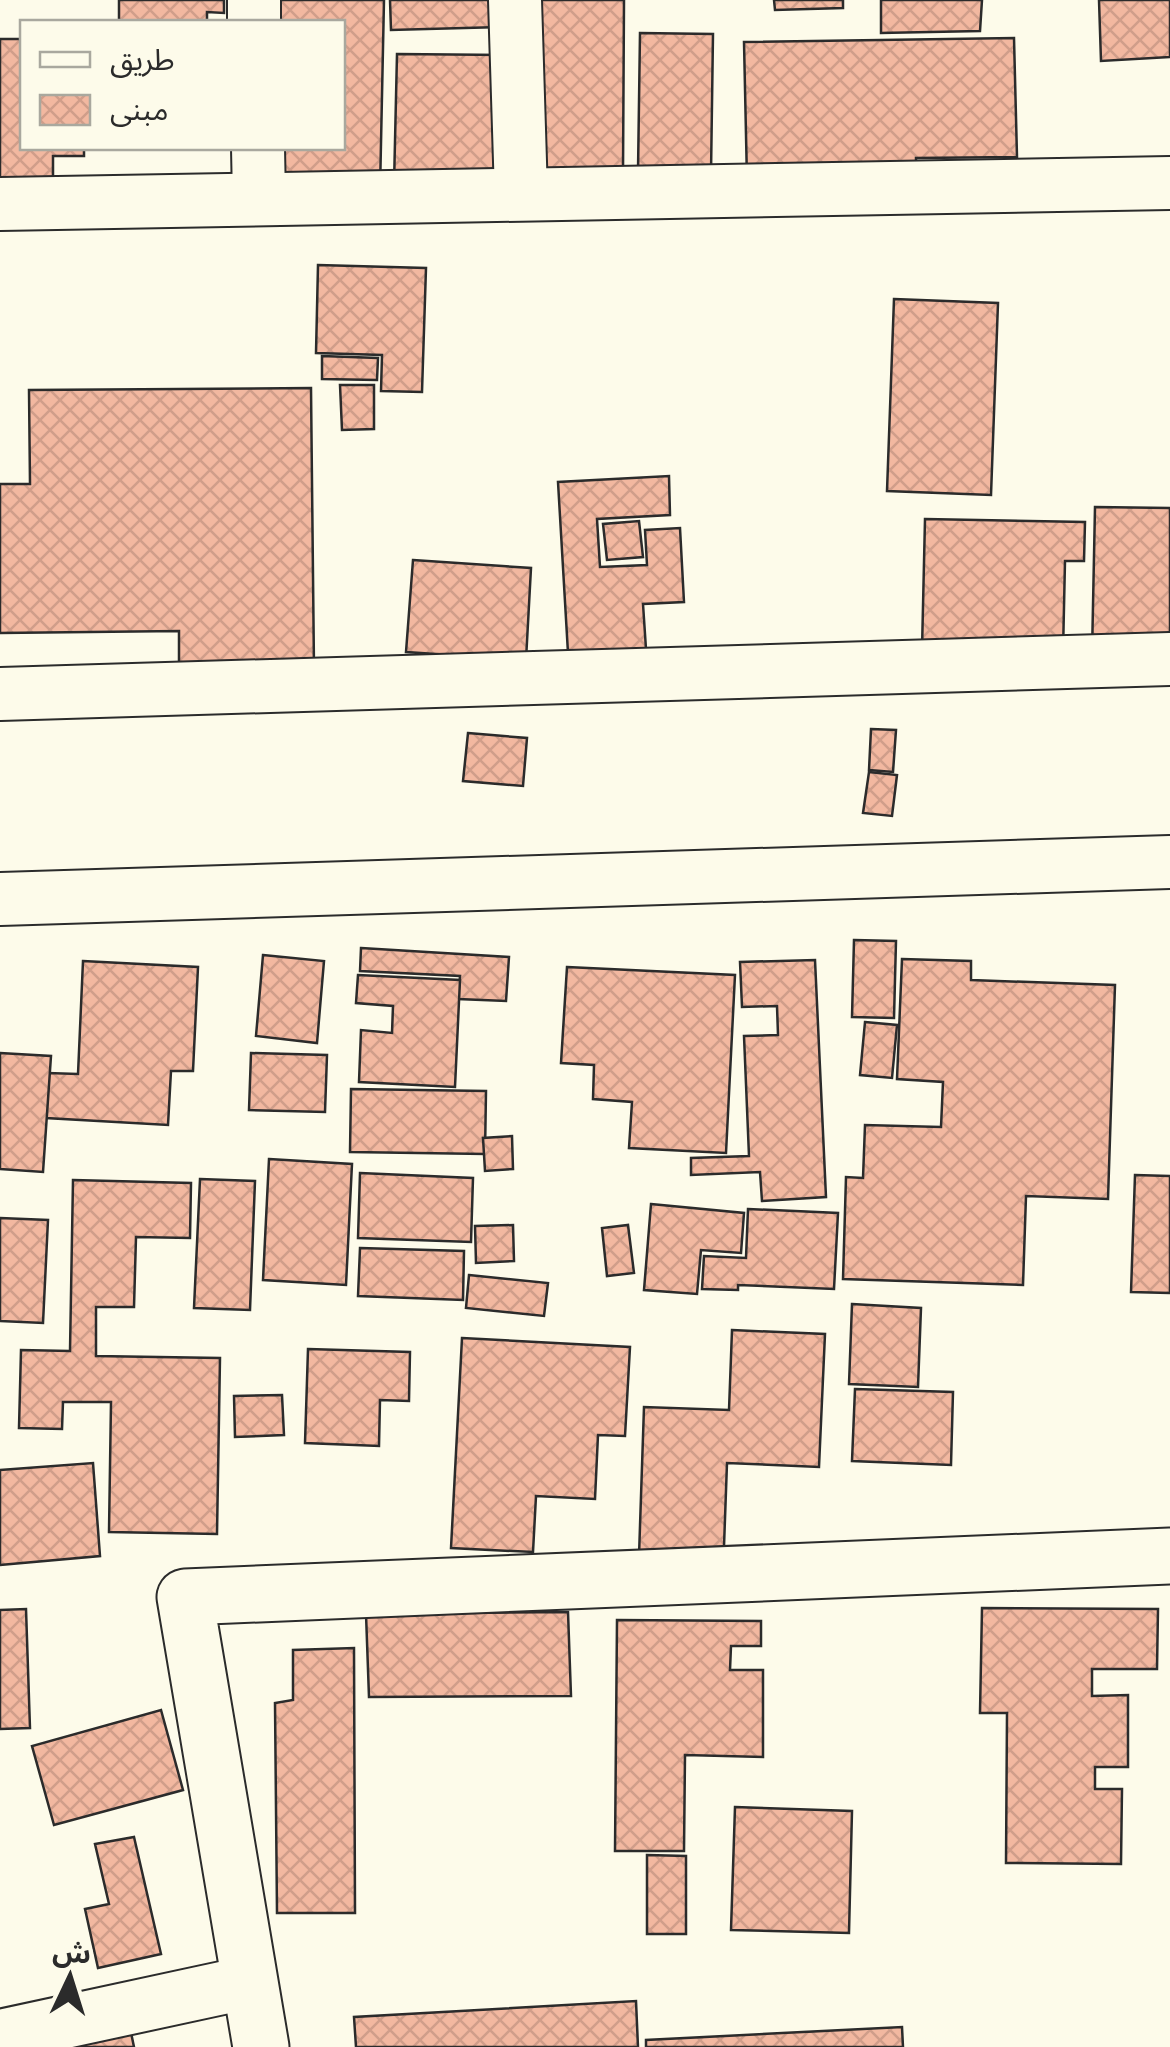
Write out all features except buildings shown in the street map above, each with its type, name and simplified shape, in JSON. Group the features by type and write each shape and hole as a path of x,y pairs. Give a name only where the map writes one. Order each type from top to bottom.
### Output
{"street":[{"path":"515,0 522,194"},
{"path":"0,204 258,173 522,194 1170,182"},
{"path":"0,694 1170,659"},
{"path":"0,899 1170,862"},
{"path":"261,2047 185,1597 1170,1556"},
{"path":"0,2036 250,1982"}]}
